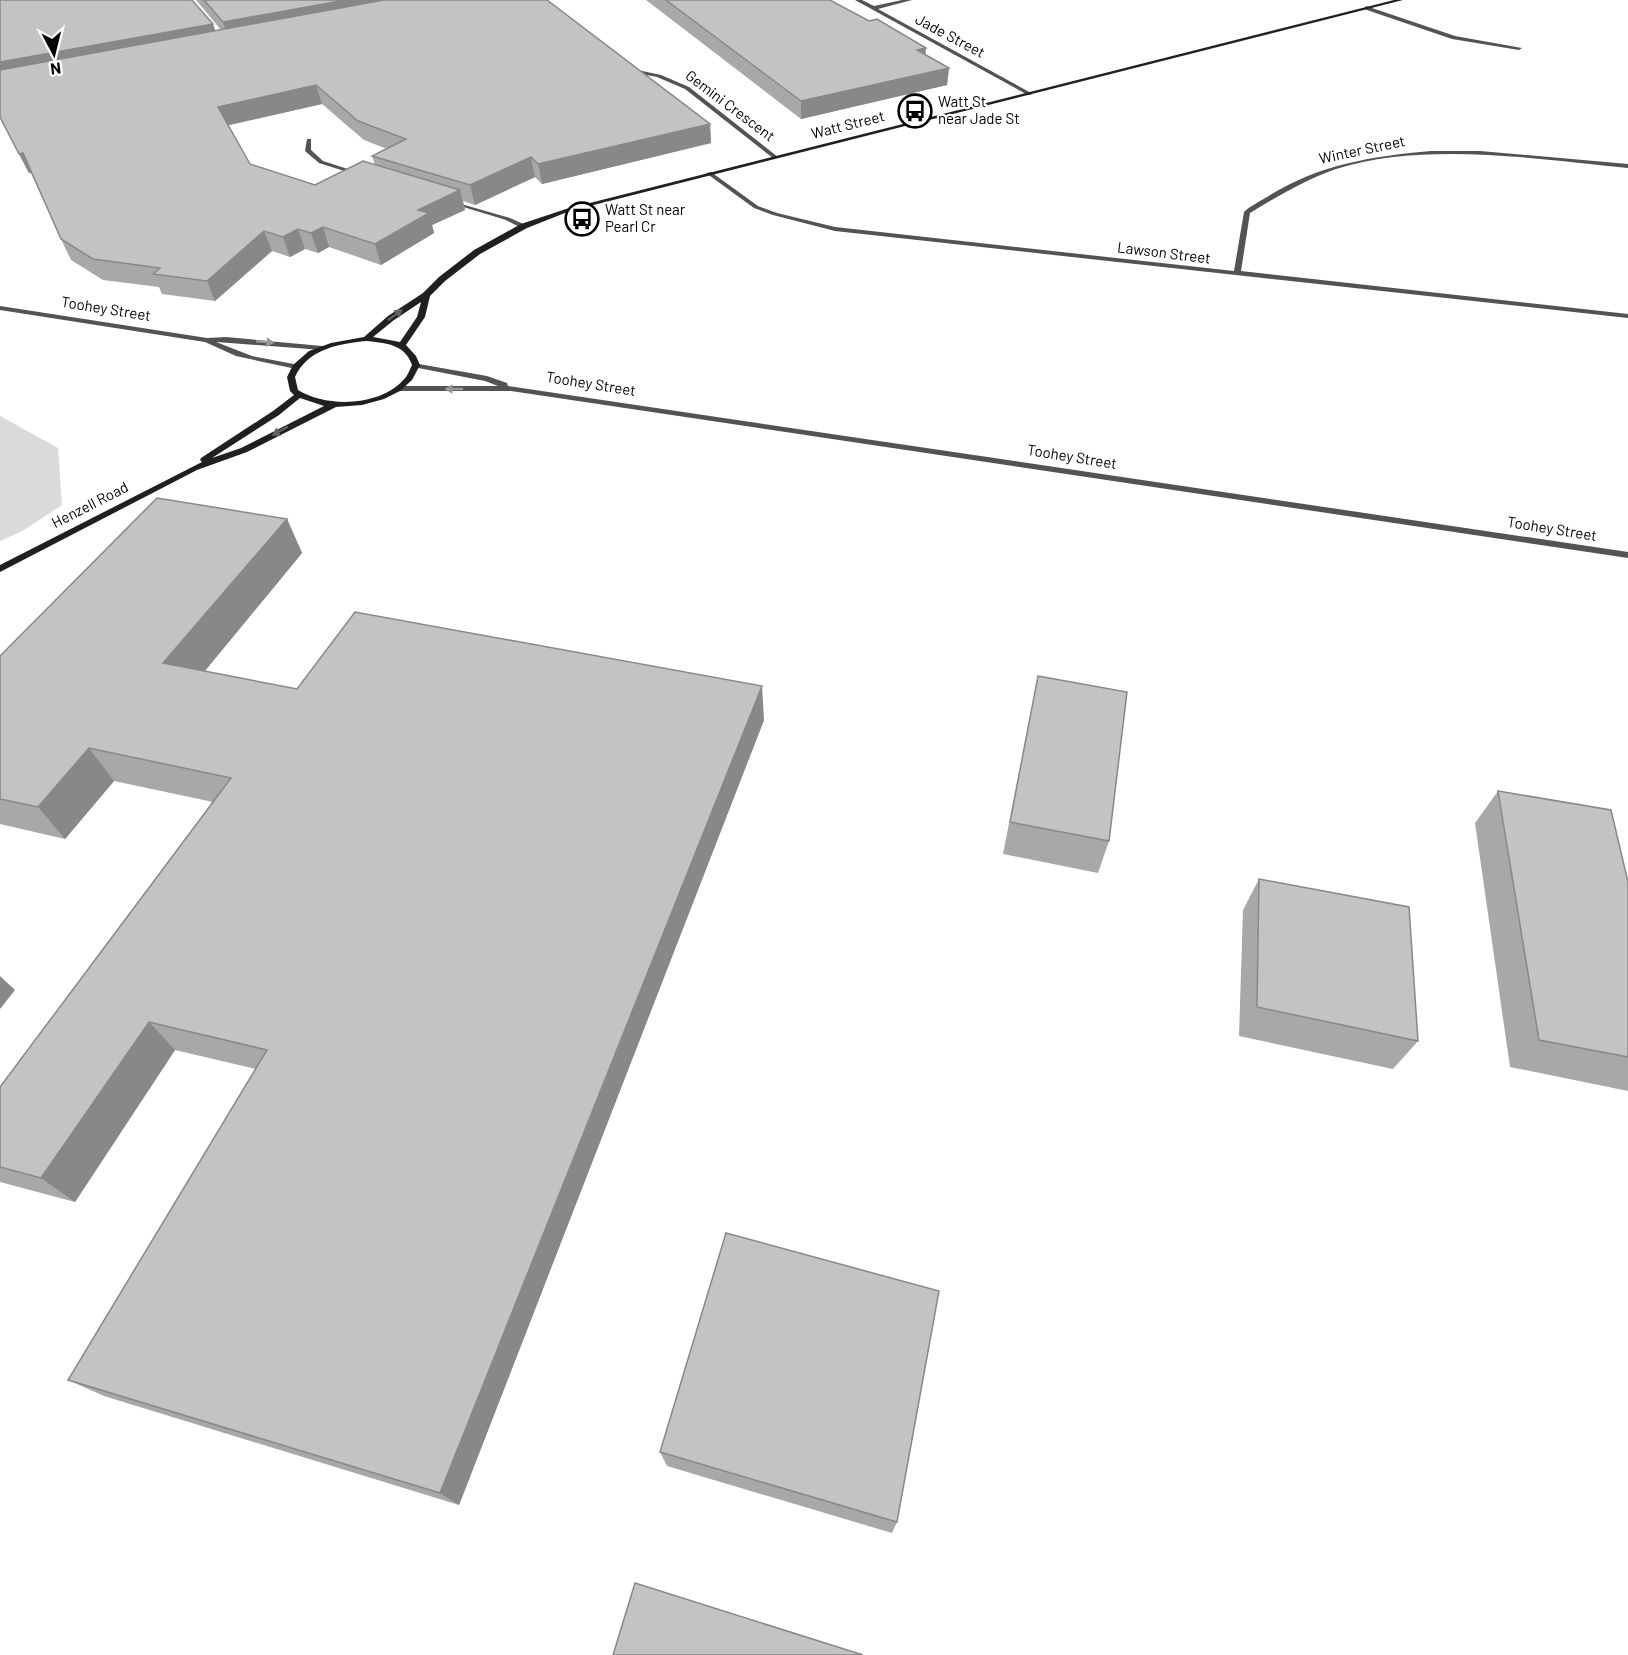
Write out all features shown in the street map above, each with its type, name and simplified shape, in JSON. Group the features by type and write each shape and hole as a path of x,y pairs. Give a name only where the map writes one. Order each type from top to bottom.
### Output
{"main road":[{"name":"Watt Street","path":"366,339 391,318 426,295 459,264 496,240 524,226 611,198 1400,0"},
{"name":"Watt Street","path":"402,346 421,317 426,295"},
{"path":"366,339 386,341 402,346 412,354 416,365 411,377 398,389 367,401 333,405 313,402 298,395 290,382 296,367 307,356 322,348 366,339"},
{"name":"Henzell Road","path":"194,468 225,444 272,417 298,395"},
{"name":"Henzell Road","path":"0,569 194,468 244,450 333,405"}],"street":[{"name":"Jade Street","path":"858,0 1030,94"},
{"path":"874,8 909,0"},
{"path":"1366,8 1454,38 1519,48"},
{"name":"Gemini Crescent","path":"633,71 659,76 687,88 776,157"},
{"path":"309,140 308,151 321,162 366,175"},
{"name":"Winter Street","path":"1237,274 1247,212 1272,193 1306,177 1336,167 1409,152 1459,152 1628,166"},
{"name":"Lawson Street","path":"709,174 756,207 826,227 1237,274 1628,315"},
{"path":"436,197 524,226"},
{"name":"Toohey Street","path":"0,308 207,340 226,339 322,348"},
{"name":"Toohey Street","path":"207,340 218,347 248,357 296,367"},
{"name":"Toohey Street","path":"416,365 487,379 511,388"},
{"name":"Toohey Street","path":"398,389 511,388 1628,555"}],"shaded area":[{"path":"0,416 58,448 62,505 24,530 0,541"}],"building":[{"path":"0,0 192,0 213,24 0,62"},
{"path":"204,0 346,0 223,22"},
{"path":"384,0 547,0 710,124 538,164 531,157 470,185 372,156 406,139 358,121 316,85 218,107 250,164 315,185 363,161 460,190 418,210 429,213 375,244 323,227 311,233 298,229 283,237 264,231 207,281 153,274 160,268 93,259 61,239 23,153 19,154 0,117 0,70"},
{"path":"666,0 830,0 869,21 877,19 926,48 917,50 949,68 801,101"},
{"path":"157,498 287,519 163,663 297,689 355,612 762,686 440,1493 68,1380 267,1050 149,1022 41,1178 0,1167 0,1087 231,778 89,748 38,807 0,799 0,656"},
{"path":"1038,676 1127,692 1109,841 1010,822"},
{"path":"1498,791 1611,810 1628,882 1628,1057 1539,1040"},
{"path":"1259,879 1409,907 1418,1041 1257,1007"},
{"path":"726,1233 939,1291 897,1522 660,1452"},
{"path":"635,1583 863,1655 613,1655"}],"place":[{"name":"Watt St near Jade St","path":"915,111"},
{"name":"Watt St near Pearl Cr","path":"582,219"}]}
